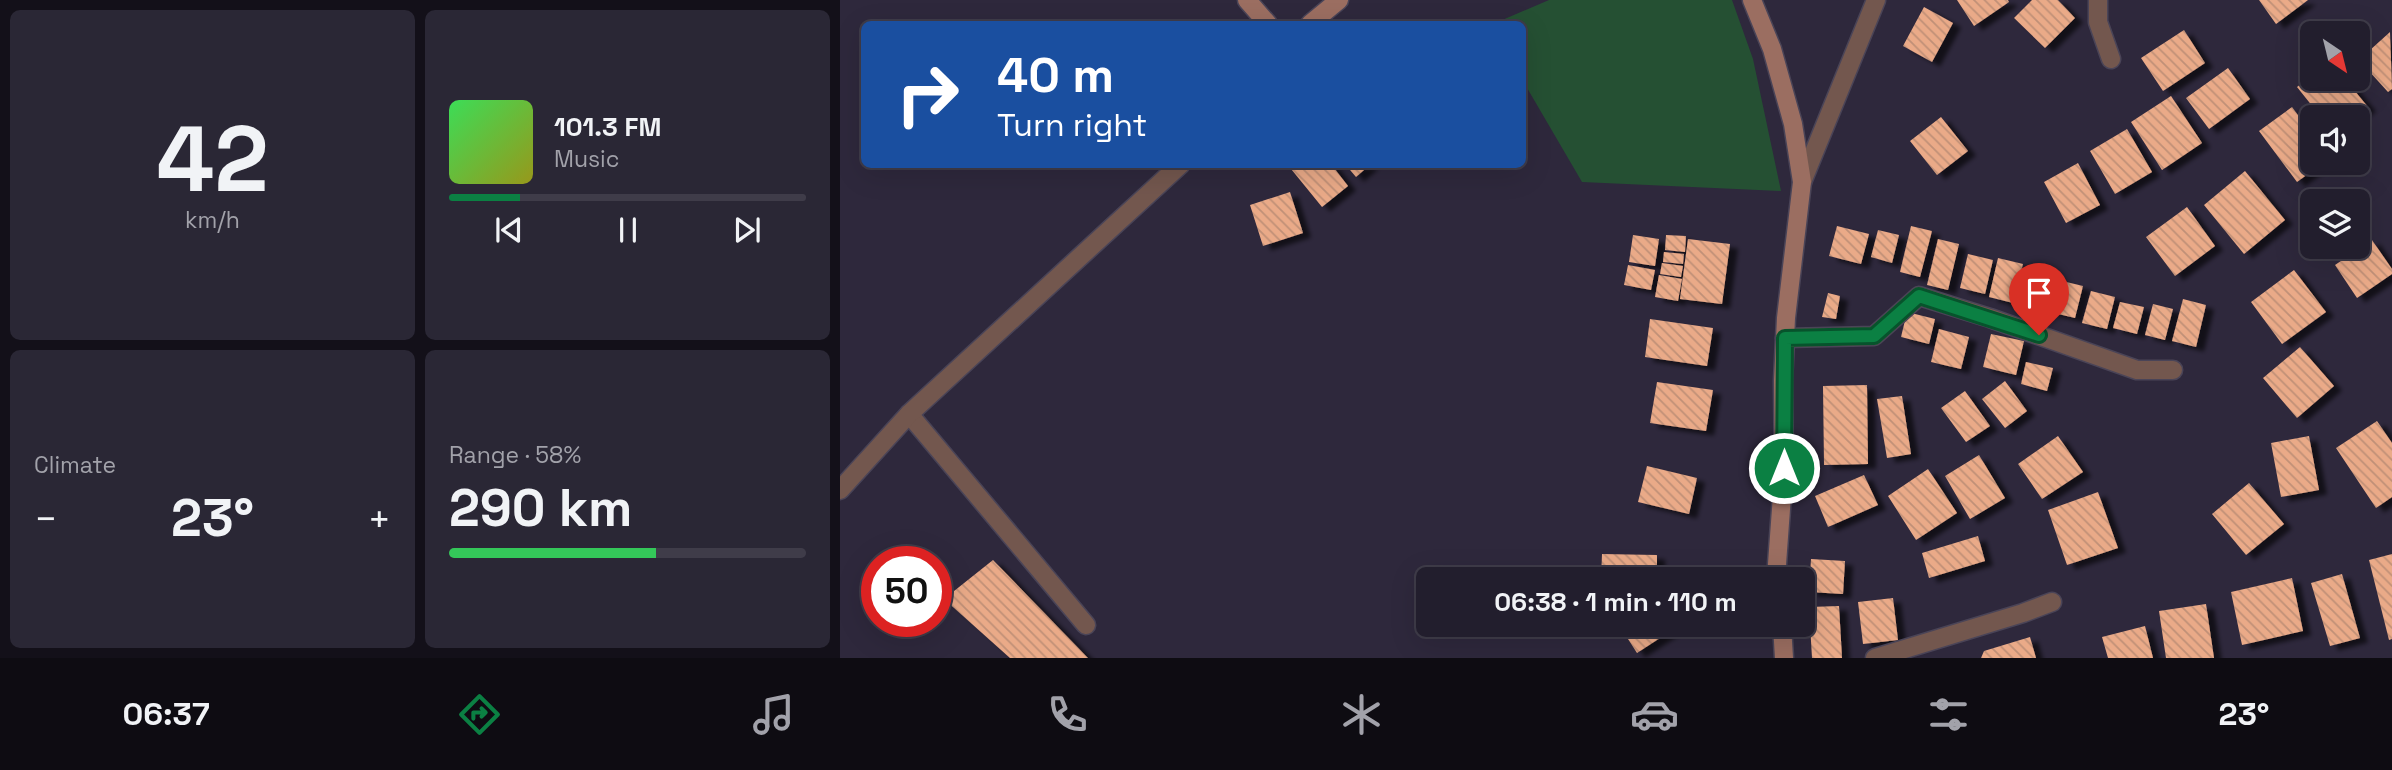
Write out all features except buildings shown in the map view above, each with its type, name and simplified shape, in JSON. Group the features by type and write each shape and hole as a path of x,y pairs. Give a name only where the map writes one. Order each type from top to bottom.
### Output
{"main road":[{"path":"1247,0 1265,21"},
{"path":"1314,21 1339,0"},
{"path":"1752,0 1772,49 1793,124 1802,182 1785,338 1784,468 1777,567"},
{"path":"1783,637 1784,658"}],"street":[{"path":"1802,182 1876,0"},
{"path":"2098,0 2098,22 2111,59"},
{"path":"840,490 909,415 1177,168"},
{"path":"1785,338 1874,336 1919,296 2137,370 2173,370"},
{"path":"909,415 1086,625"},
{"path":"1875,658 2052,602"}],"green space":[{"path":"1549,0 1732,0 1753,59 1781,191 1582,182 1526,86 1526,21 1500,21"}],"route":[{"path":"1784,468 1785,338 1874,336 1919,296 2039,335"}]}
